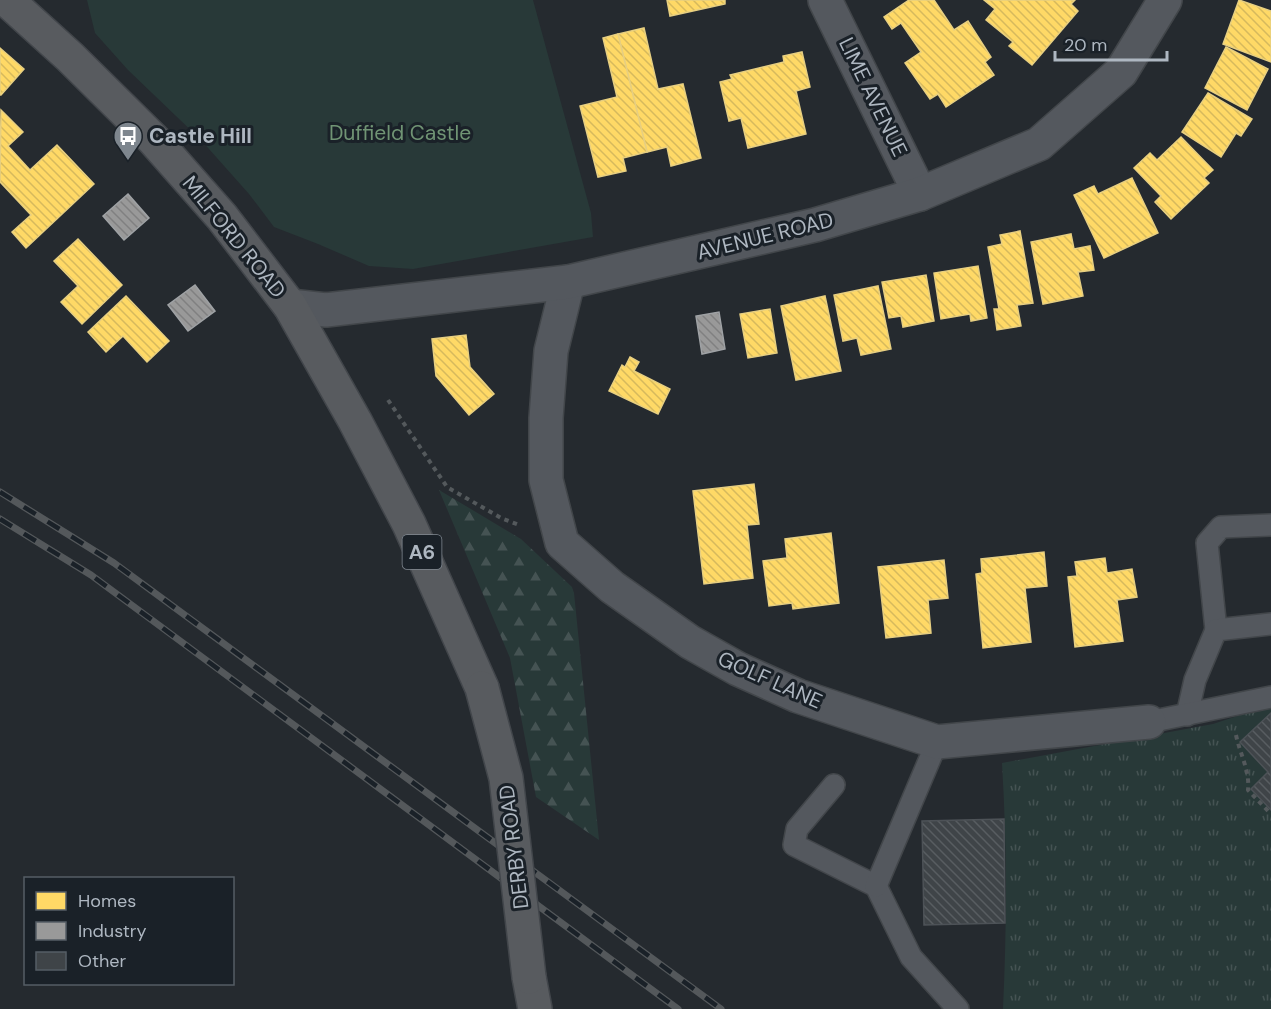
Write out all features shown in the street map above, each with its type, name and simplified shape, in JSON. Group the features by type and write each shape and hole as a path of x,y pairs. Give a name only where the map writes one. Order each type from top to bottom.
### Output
{"highway":[{"name":"MILFORD ROAD","path":"7,0 70,57 154,140 222,217 290,306 355,421 409,524 482,688"},
{"name":"DERBY ROAD","path":"482,688 506,778 529,976 535,1009"}],"street":[{"name":"LIME AVENUE","path":"825,0 920,194"},
{"name":"AVENUE ROAD","path":"290,306 326,310 568,282 815,225 920,194 1039,144 1120,72 1165,0"},
{"path":"562,543 546,480 546,418 551,351 568,282"},
{"name":"GOLF LANE","path":"562,543 612,587 690,642 738,669 798,696 937,742 1149,722"}],"lane":[{"path":"1187,715 1195,680 1216,630 1207,543 1221,527 1271,525"},
{"path":"1216,630 1271,624"},
{"name":"GOLF LANE","path":"1149,722 1271,697"},
{"path":"876,886 937,742"},
{"path":"834,785 797,829 794,844 876,886 911,957 958,1009"}],"path":[{"path":"387,399 447,487 501,518 562,543"},
{"path":"1222,707 1235,733 1240,755 1250,777 1248,790 1271,814"}],"green space":[{"name":"Duffield Castle","path":"87,0 533,0 591,213 593,237 413,269 369,266 274,227 249,194 201,140 128,70 95,33"},
{"path":"439,490 521,539 572,587 599,840 536,797 510,658"},
{"path":"1271,705 1271,1009 1003,1009 1006,886 1002,763 1213,724"}],"building: Homes":[{"path":"667,0 725,0 725,4 670,16"},
{"path":"909,0 934,0 954,30 968,21 991,57 985,62 994,75 946,107 938,94 930,99 905,63 921,52 901,23 892,29 884,17"},
{"path":"984,0 1075,0 1071,4 1078,11 1032,65 1009,46 1013,42 986,20 995,9"},
{"path":"1239,0 1271,11 1271,62 1223,44"},
{"path":"644,28 658,89 683,84 701,158 671,166 667,147 647,152 618,34"},
{"path":"618,34 647,152 623,158 626,171 598,177 580,106 617,97 603,38"},
{"path":"1226,47 1268,69 1247,110 1205,88"},
{"path":"0,48 24,69 1,95 0,95"},
{"path":"802,52 810,87 796,91 806,134 748,148 741,118 729,121 720,82 732,79 730,75 784,62 783,56"},
{"path":"1208,93 1252,119 1241,136 1236,133 1221,157 1182,132"},
{"path":"1,110 23,132 8,146 30,170 57,145 94,184 26,248 12,232 31,215 0,182"},
{"path":"1181,137 1213,170 1204,178 1209,183 1171,219 1155,202 1161,196 1134,168 1150,153 1157,160"},
{"path":"1132,178 1158,233 1104,258 1074,195 1094,186 1098,194"},
{"path":"1020,231 1033,303 1017,305 1021,326 997,330 994,309 999,309 988,247 1002,244 1000,235"},
{"path":"1071,234 1074,249 1090,246 1094,270 1078,272 1083,296 1043,304 1031,242"},
{"path":"78,239 122,285 82,324 61,302 78,286 54,261"},
{"path":"978,266 987,318 971,321 970,314 941,319 934,273"},
{"path":"926,275 934,321 903,327 901,316 889,318 882,282"},
{"path":"878,286 891,349 861,355 857,338 843,341 834,295"},
{"path":"126,296 169,341 147,362 123,336 106,352 88,332"},
{"path":"825,296 841,371 796,380 781,306"},
{"path":"770,309 777,353 748,358 740,314"},
{"path":"466,335 470,367 494,394 469,415 436,376 432,339"},
{"path":"630,357 639,362 634,371 670,389 658,414 609,391 622,365 625,367"},
{"path":"754,484 759,524 747,525 753,578 704,584 693,491"},
{"path":"831,533 839,603 793,609 792,603 769,606 763,561 787,558 785,539"},
{"path":"1044,552 1047,586 1025,588 1031,642 983,648 976,574 982,573 981,559"},
{"path":"1105,558 1107,573 1132,569 1137,597 1117,600 1123,641 1075,647 1068,577 1077,576 1075,562"},
{"path":"944,560 948,598 928,600 931,633 886,638 878,567"}],"building: Industry":[{"path":"128,194 149,218 124,240 103,216"},
{"path":"195,285 215,311 188,331 168,305"},
{"path":"719,312 725,349 702,354 696,316"}],"building: Other":[{"path":"1271,713 1271,810 1251,789 1268,772 1240,742"},
{"path":"1004,819 1005,923 924,925 922,821"}],"railway":[{"path":"0,492 114,563 721,1009"},
{"path":"0,519 91,575 678,1009"}],"place":[{"name":"Castle Hill","path":"128,162"}]}
